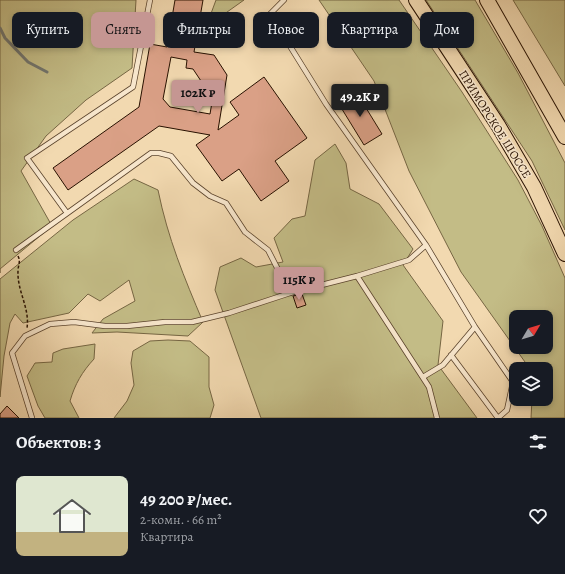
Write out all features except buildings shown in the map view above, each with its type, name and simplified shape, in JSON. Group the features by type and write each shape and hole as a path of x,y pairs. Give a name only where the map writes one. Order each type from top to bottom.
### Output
{"main road":[{"name":"ПРИМОРСКОЕ ШОССЕ","path":"416,0 498,124 534,187 565,254"},
{"path":"487,0 565,137"}],"lane":[{"path":"67,213 27,158 133,87 150,0"},
{"path":"284,0 270,14 326,104 426,245 475,327 513,382 507,410 498,418 451,355"},
{"path":"16,250 151,153 159,153 171,156 193,183 210,196 226,203 245,232 268,250 290,293"},
{"path":"32,418 12,353 25,336 50,324 74,322 105,326 127,326 165,322 192,322 229,313 290,293 357,276 409,260 426,245"},
{"path":"357,276 429,387 437,418"},
{"path":"423,378 443,365 475,327"}],"path":[{"path":"16,250 20,261 18,272 27,313 25,336"}],"shaded area":[{"path":"0,0 136,0 135,12 91,12 91,48 133,48 132,68 86,100 46,136 21,171 52,226 0,269"},
{"path":"216,0 244,0 227,12 212,12"},
{"path":"319,0 399,0 407,12 327,12"},
{"path":"426,0 475,0 518,73 565,163 565,230 532,161 458,48 474,48 474,12 434,12"},
{"path":"513,0 565,0 565,86"},
{"path":"412,19 420,31 420,48 432,48 518,180 542,226 565,278 565,418 531,418 532,406 553,406 553,362 525,362 519,354 553,354 553,310 509,310 509,340 461,272 409,171 374,81 352,48 412,48"},
{"path":"179,83 185,85 191,94 191,99 177,96"},
{"path":"335,144 346,163 350,189 379,204 413,249 403,265 443,321 438,365 477,418 261,418 215,290 220,267 241,258 256,267 283,262 274,238 292,219 305,216 315,160"},
{"path":"134,179 158,190 172,241 203,322 188,336 117,332 92,333 103,319 135,301 129,280 100,301 88,294 69,313 23,323 15,314 10,323 4,356 0,397 0,279 73,220"},
{"path":"150,341 190,341 209,357 209,387 214,405 210,418 114,418 127,401 134,385 131,363 133,351"},
{"path":"95,344 94,359 79,378 70,401 79,418 45,418 38,406 27,376 35,363 52,362 53,353 63,349"}],"waterway":[{"path":"0,28 5,38 28,62 47,72"}]}
